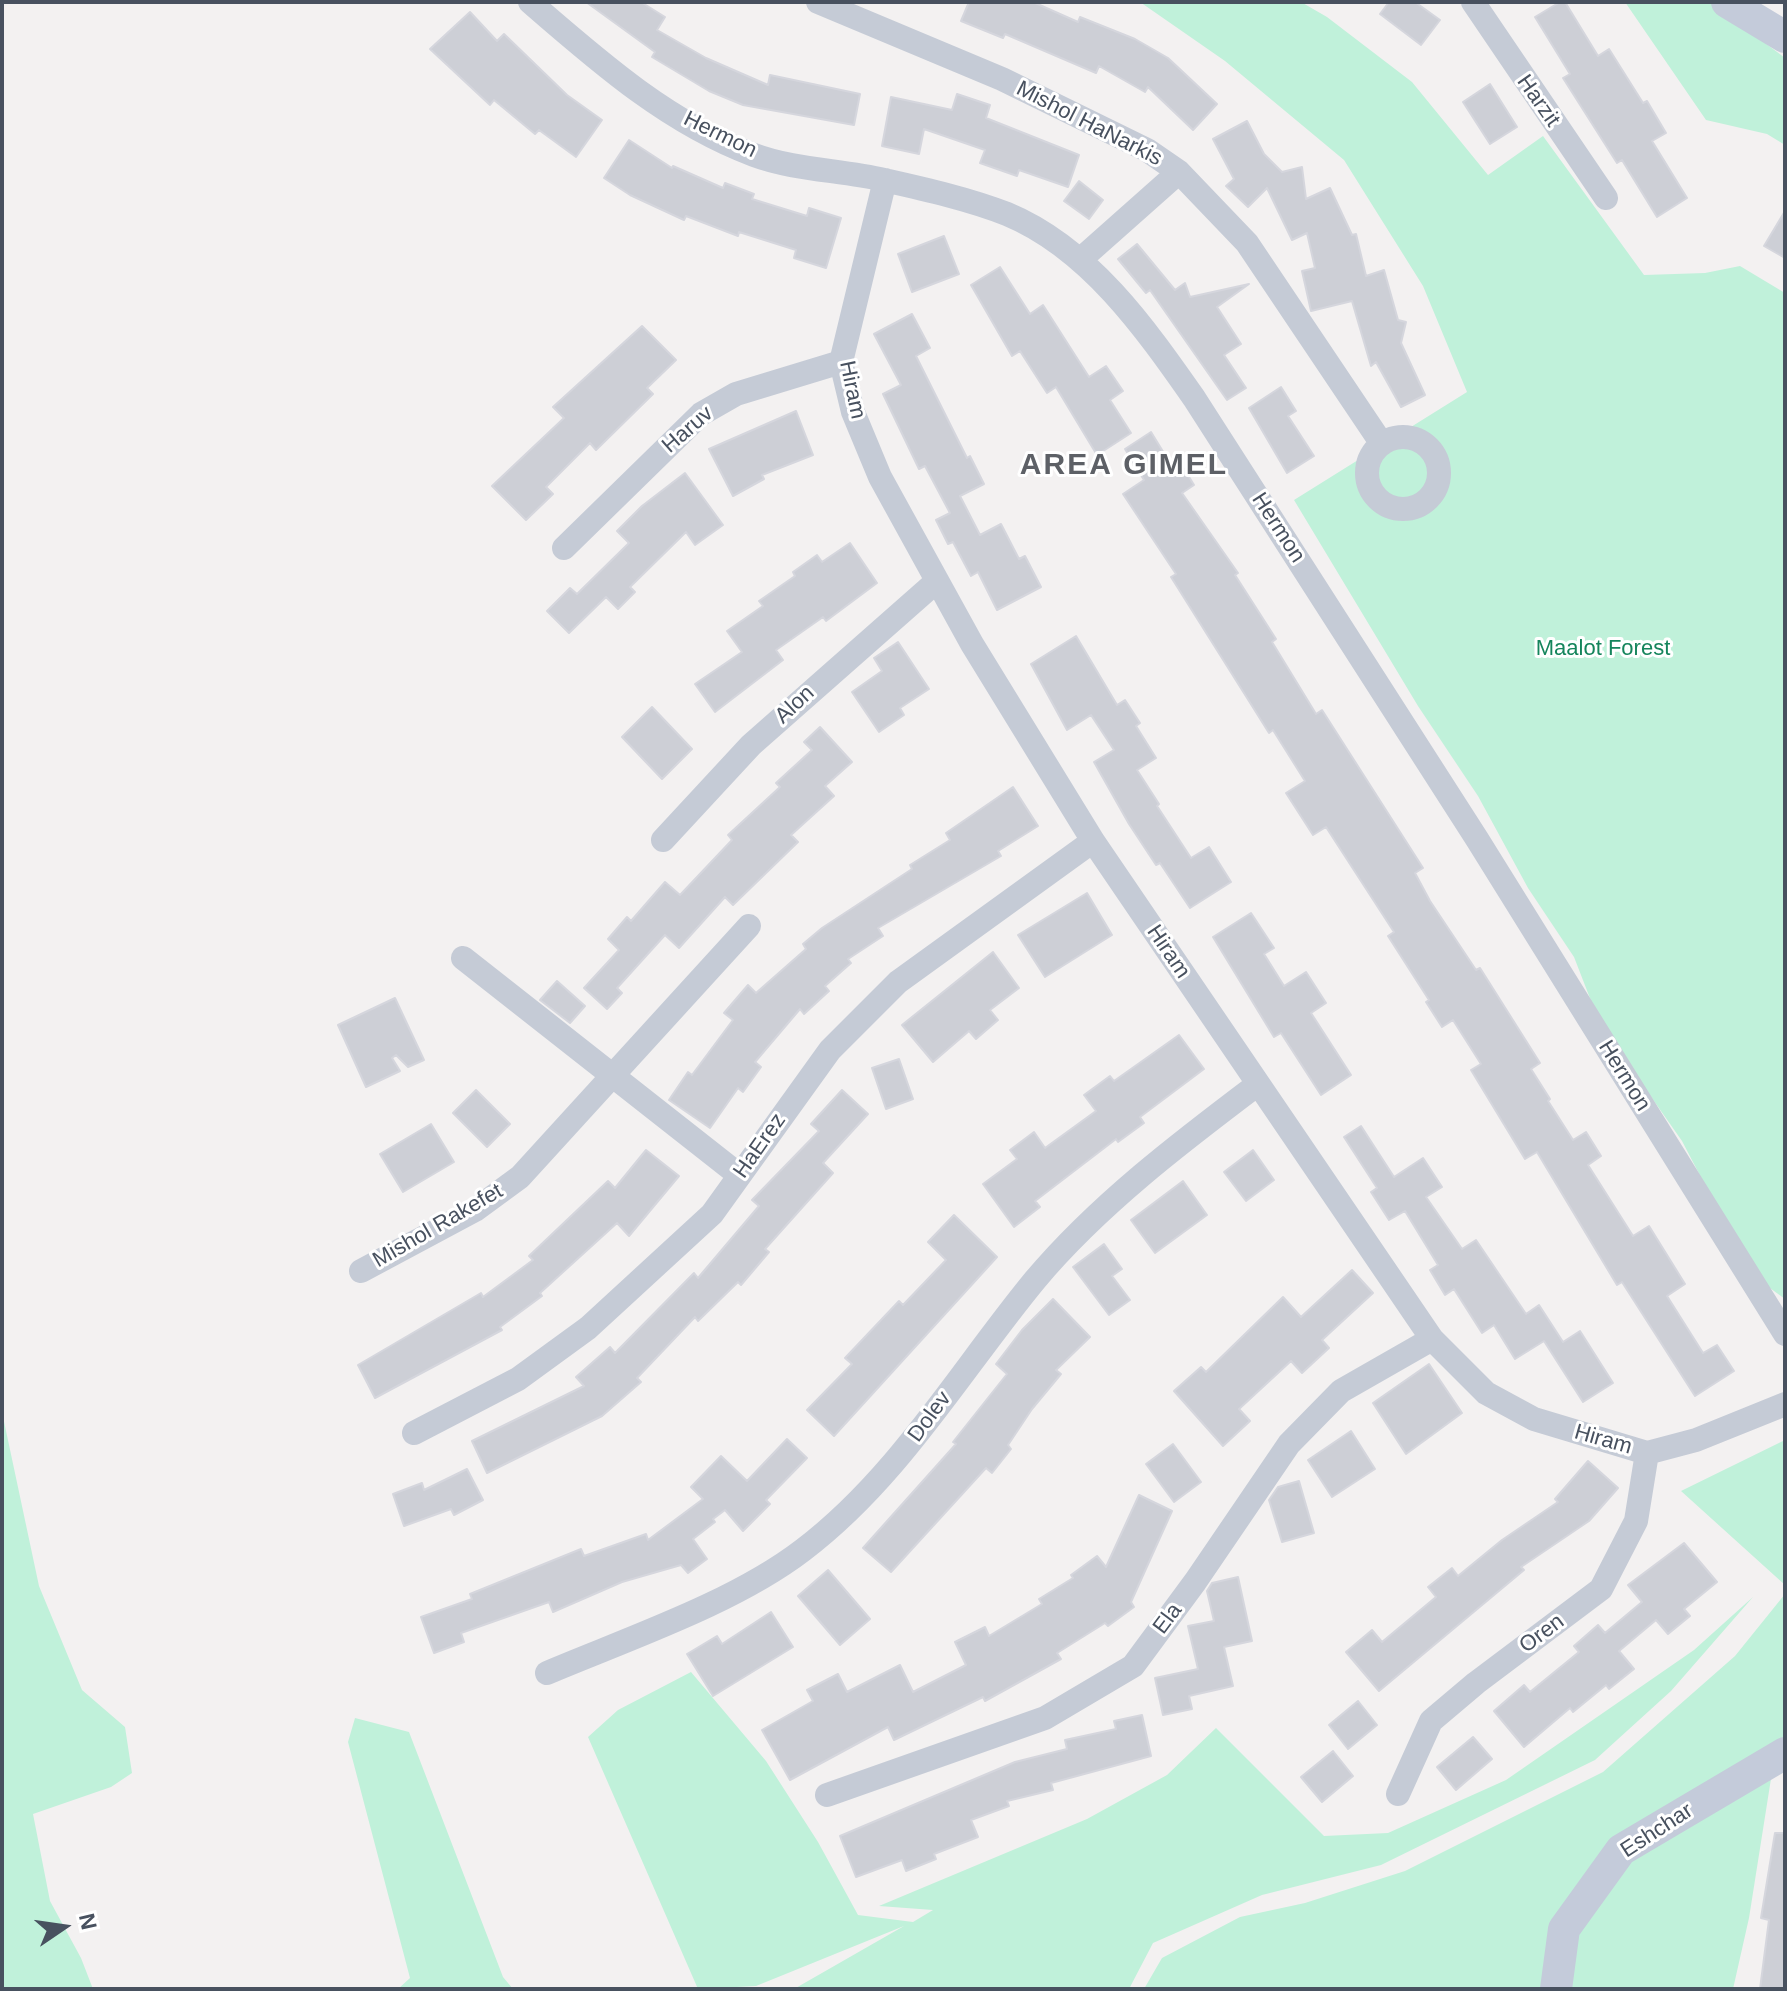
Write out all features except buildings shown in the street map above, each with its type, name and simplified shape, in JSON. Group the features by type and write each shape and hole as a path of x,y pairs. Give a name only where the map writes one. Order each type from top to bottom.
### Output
{"main road":[{"path":"1727,2 1785,37"},
{"name":"Eshchar","path":"1556,1989 1564,1929 1621,1850 1785,1753"}],"street":[{"name":"Hermon","path":"530,2 616,77 692,123 755,155 885,180 1008,215 1081,259 1153,338 1194,398 1477,839 1785,1334"},
{"name":"Mishol HaNarkis","path":"818,2 1002,79 1147,150 1179,172 1247,243 1382,444"},
{"name":"Harzit","path":"1473,2 1606,198"},
{"path":"1081,259 1179,172"},
{"name":"Hiram","path":"885,180 841,362 853,412 880,477 937,581 1093,841 1432,1339 1486,1393 1534,1419 1647,1453 1696,1440 1785,1404"},
{"name":"Haruv","path":"564,548 701,414 736,394 841,362"},
{"name":"Alon","path":"663,840 751,745 937,581"},
{"name":"HaErez","path":"414,1433 518,1379 588,1328 712,1214 830,1050 898,982 1093,841"},
{"name":"Mishol Rakefet","path":"361,1271 475,1210 520,1177 749,926"},
{"path":"463,958 739,1175"},
{"name":"Dolev","path":"547,1673 706,1603 801,1552 842,1518 905,1451 1037,1277 1182,1141 1258,1084"},
{"name":"Ela","path":"827,1795 1045,1718 1133,1666 1195,1582 1289,1444 1341,1391 1432,1339"},
{"name":"Oren","path":"1398,1794 1431,1721 1476,1683 1601,1589 1636,1521 1647,1453"}],"green space":[{"name":"Maalot Forest","path":"1140,2 1301,2 1327,17 1412,82 1488,175 1543,136 1644,275 1705,273 1740,266 1785,293 1785,1299 1752,1275 1682,1141 1600,1024 1574,957 1528,888 1478,796 1418,706 1294,500 1467,392 1423,286 1344,160 1225,61"},
{"path":"1625,2 1711,2 1785,58 1785,145 1767,134 1706,120"},
{"path":"2,1412 39,1586 82,1690 125,1727 132,1773 111,1787 33,1814 50,1901 81,1958 93,1989 2,1989"},
{"path":"1785,1440 1785,1585 1681,1491"},
{"path":"1785,1594 1785,1740 1776,1747 1749,1918 1733,1989 1144,1989 1162,1958 1240,1917 1305,1903 1405,1871 1603,1772 1735,1656"},
{"path":"1753,1597 1671,1691 1595,1760 1381,1865 1262,1895 1153,1943 1129,1989 794,1989 904,1926 756,1986 698,1989 588,1737 618,1710 691,1672 766,1761 818,1842 858,1915 913,1922 933,1910 879,1906 1087,1819 1167,1775 1216,1728 1324,1836 1388,1833 1506,1780 1694,1650"},
{"path":"355,1718 409,1732 503,1977 513,1989 398,1989 410,1978 348,1742"}],"district":[{"name":"AREA GIMEL","path":"1124,466"}]}
